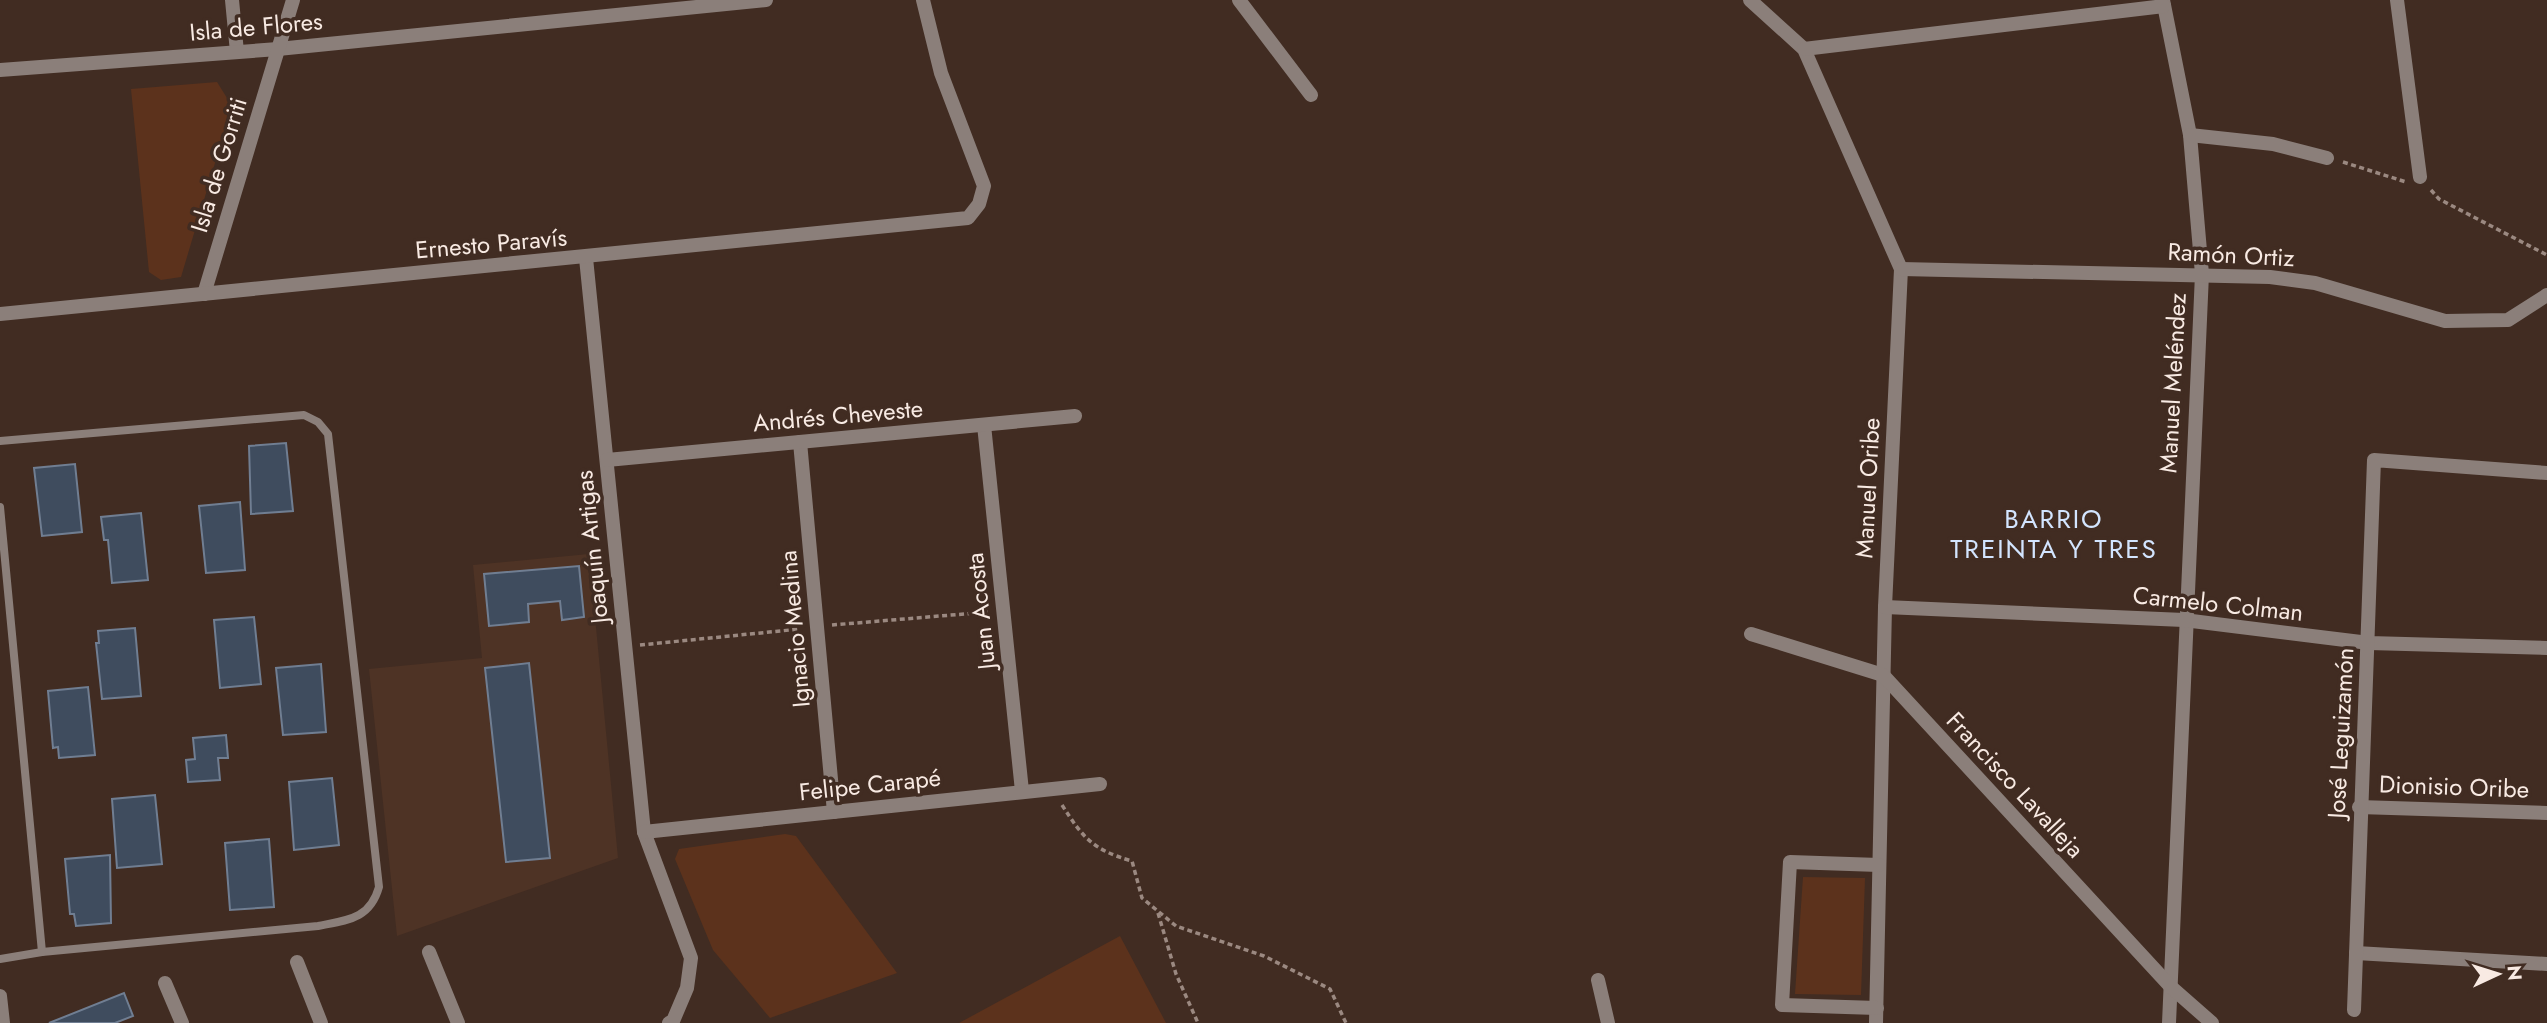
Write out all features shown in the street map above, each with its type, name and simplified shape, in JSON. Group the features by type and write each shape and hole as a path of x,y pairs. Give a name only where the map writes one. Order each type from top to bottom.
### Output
{"street":[{"path":"232,0 237,52"},
{"name":"Isla de Gorriti","path":"204,294 293,0"},
{"name":"Isla de Flores","path":"0,70 278,49 766,0"},
{"name":"Ernesto Paravís","path":"0,314 586,258 968,218 979,204 984,186 982,176 950,99 932,44 923,0"},
{"path":"1239,0 1311,95"},
{"name":"Manuel Oribe","path":"1750,0 1804,49 1900,270 1885,607 1877,1023"},
{"path":"2397,0 2420,177"},
{"path":"1804,49 2164,3"},
{"name":"Manuel Meléndez","path":"2164,3 2190,135 2202,274 2184,620 2169,1023"},
{"path":"2190,135 2273,144 2327,158"},
{"name":"Joaquín Artigas","path":"586,258 644,832 691,958 687,988 673,1021 669,1023"},
{"name":"Ramón Ortiz","path":"1900,270 2202,274 2315,283 2445,320 2508,320 2547,295"},
{"name":"Andrés Cheveste","path":"607,460 1074,416"},
{"name":"Juan Acosta","path":"985,425 1023,792"},
{"name":"Ignacio Medina","path":"800,442 834,812"},
{"name":"José Leguizamón","path":"2354,1010 2359,807 2369,643 2374,460 2547,472"},
{"name":"Carmelo Colman","path":"1885,607 2184,620 2369,643 2547,648"},
{"path":"1751,634 1883,675"},
{"name":"Francisco Lavalleja","path":"1883,675 2171,987 2212,1023"},
{"name":"Felipe Carapé","path":"644,832 1100,784"},
{"name":"Dionisio Oribe","path":"2359,807 2547,813"},
{"path":"1877,1008 1782,1005 1790,862 1879,865"},
{"path":"429,952 458,1023"},
{"path":"2356,953 2547,964"},
{"path":"297,962 321,1023"},
{"path":"1598,980 1608,1023"},
{"path":"165,983 182,1023"},
{"path":"0,996 3,1023"}],"lane":[{"path":"0,440 304,415 318,422 328,434 379,887 374,905 360,915 318,926 0,958"},
{"path":"0,507 42,952"}],"path":[{"path":"2327,158 2407,182 2420,177 2439,199 2547,255"},
{"path":"1051,789 1076,827 1104,853 1132,861 1142,898 1176,926 1264,956 1330,989 1346,1023"},
{"path":"1158,911 1176,974 1198,1023"}],"shaded area":[{"path":"217,82 232,106 181,277 161,280 149,272 131,89"},
{"path":"589,554 618,858 397,936 369,669 482,658 473,565"},
{"path":"785,834 796,836 897,973 770,1018 713,950 675,859 679,849"},
{"path":"1803,877 1865,878 1861,995 1795,994"},
{"path":"1120,936 1166,1023 959,1023"}],"building":[{"path":"286,443 293,511 251,514 249,446"},
{"path":"75,464 82,532 42,536 34,468"},
{"path":"240,502 245,570 206,573 199,506"},
{"path":"141,513 148,580 112,583 108,540 104,540 101,517"},
{"path":"579,566 584,617 562,620 560,601 528,604 529,622 489,626 484,574"},
{"path":"254,617 261,684 220,688 214,620"},
{"path":"135,628 141,696 102,699 96,643 99,643 98,631"},
{"path":"529,663 550,858 506,862 485,668"},
{"path":"321,664 326,732 283,735 276,668"},
{"path":"88,687 95,755 59,758 58,747 53,748 48,691"},
{"path":"226,735 228,758 218,758 220,780 188,782 186,760 195,759 193,738"},
{"path":"332,778 339,845 294,850 289,782"},
{"path":"155,795 162,864 117,868 112,799"},
{"path":"269,839 274,907 230,910 225,843"},
{"path":"110,855 111,923 76,926 74,914 70,914 65,859"},
{"path":"124,993 133,1016 115,1023 49,1023"}],"district":[{"name":"BARRIO TREINTA Y TRES","path":"2054,534"}]}
